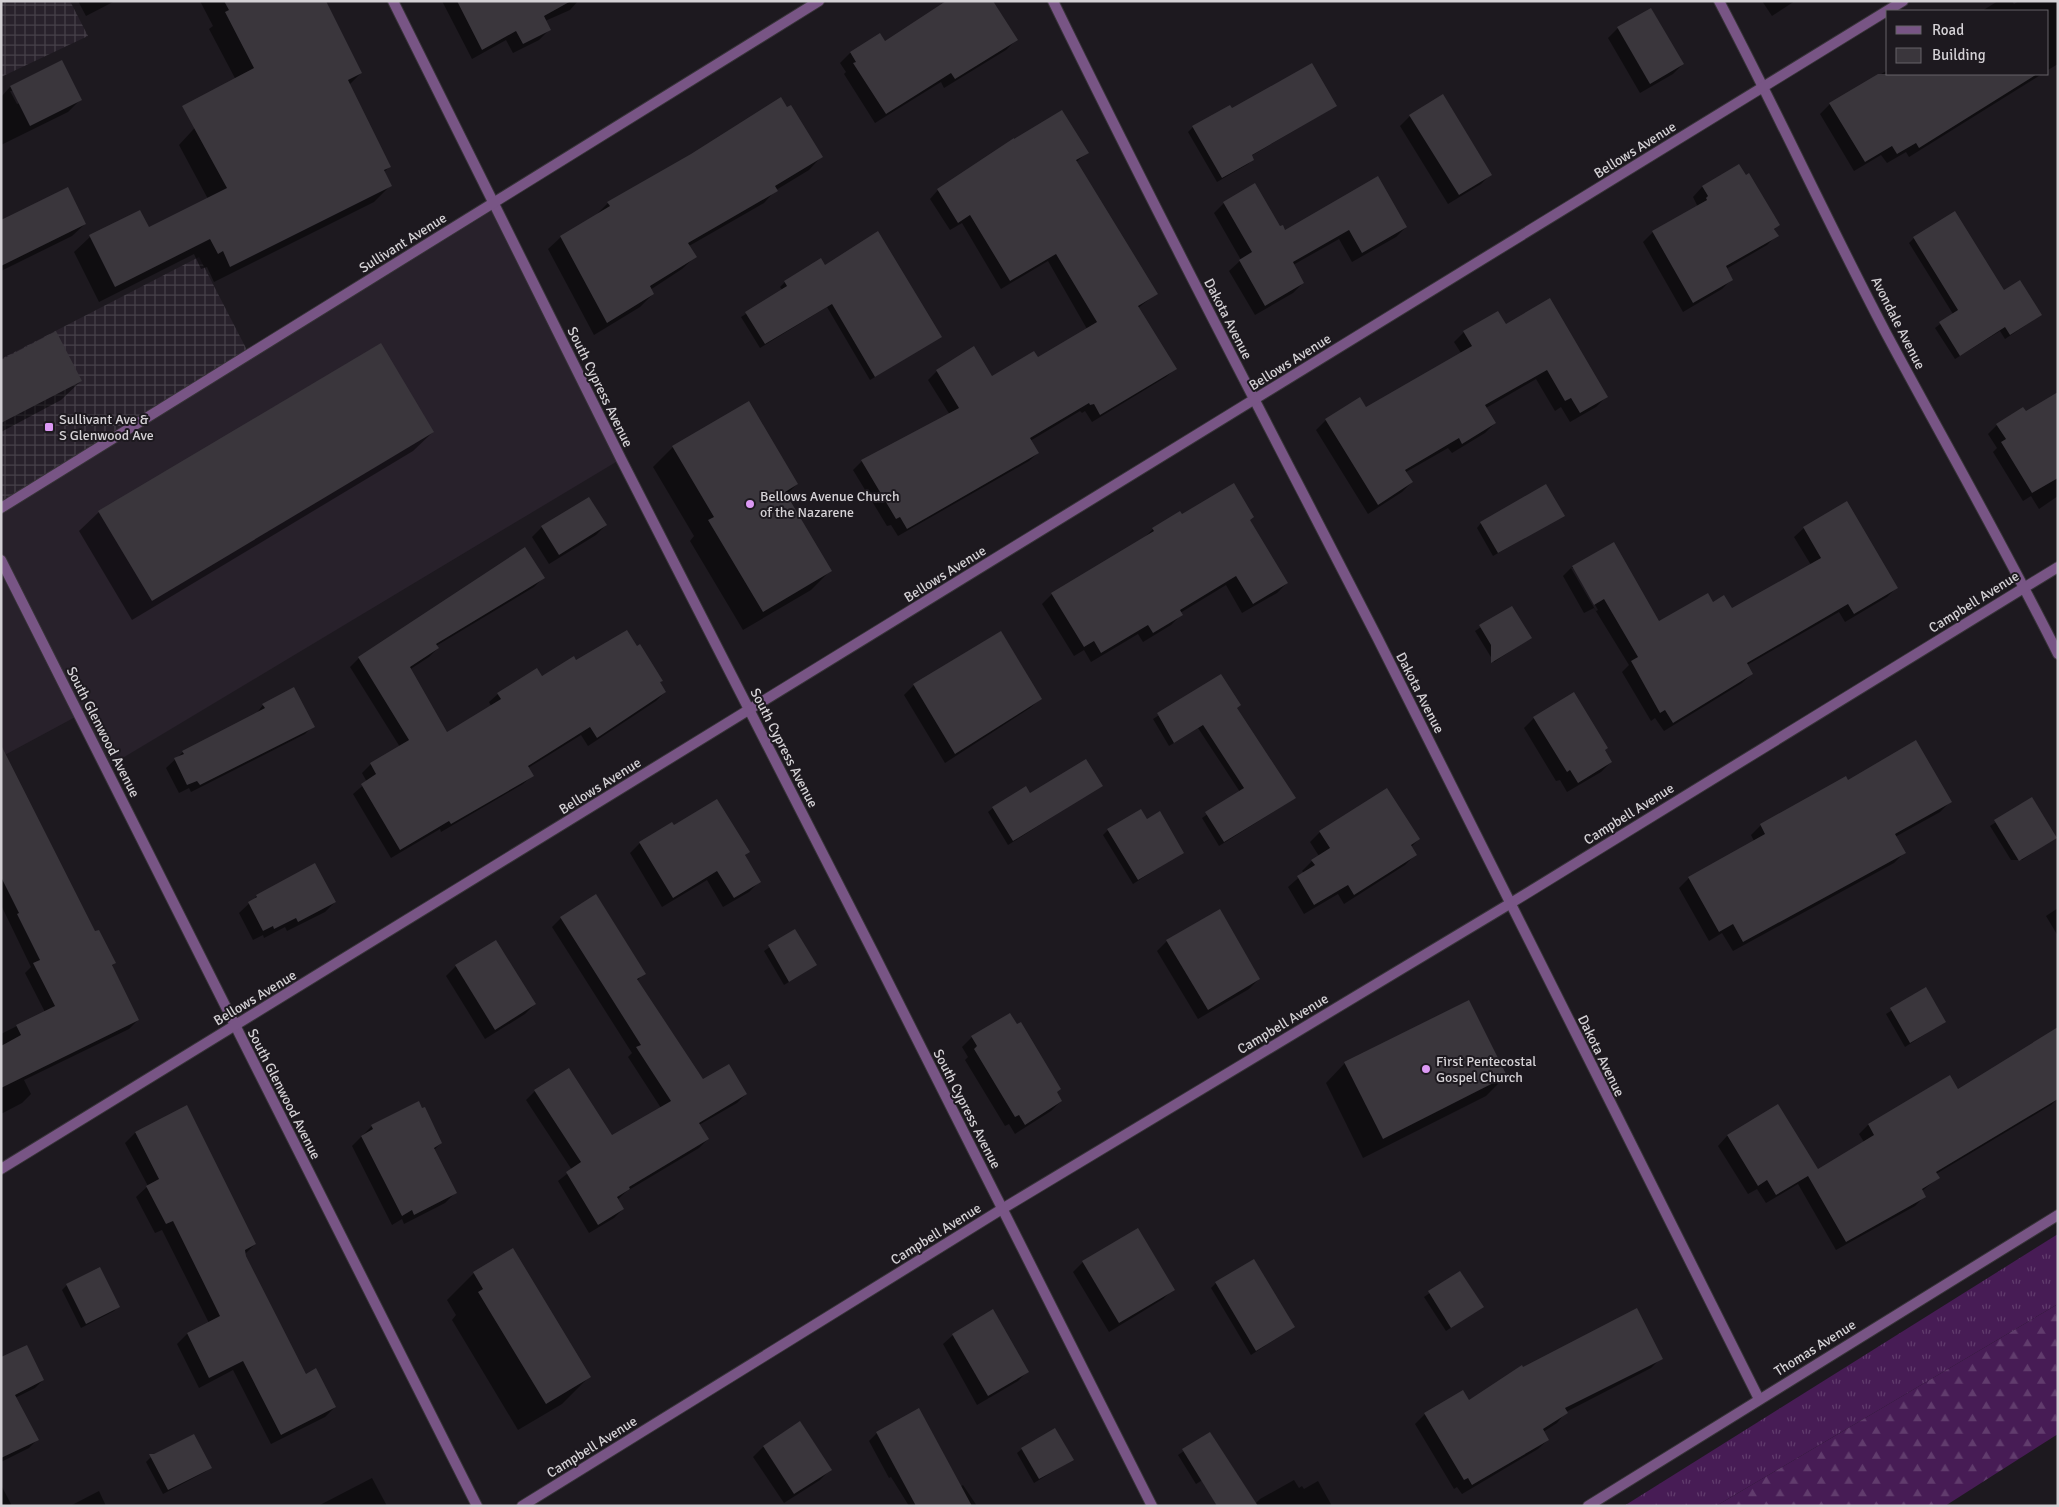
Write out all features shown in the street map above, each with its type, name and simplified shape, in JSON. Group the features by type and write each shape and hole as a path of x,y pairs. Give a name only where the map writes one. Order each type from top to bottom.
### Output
{"street":[{"name":"South Cypress Avenue","path":"393,1 621,459 750,710 1152,1506"},
{"name":"Sullivant Avenue","path":"1,508 819,1"},
{"name":"Dakota Avenue","path":"1053,1 1129,157 1511,903 1626,1137 1759,1399"},
{"name":"Avondale Avenue","path":"1719,1 1764,86 1886,333 2024,587 2058,654"},
{"name":"Bellows Avenue","path":"1888,10 1903,1"},
{"name":"Bellows Avenue","path":"1,1169 1886,11"},
{"name":"South Glenwood Avenue","path":"1,560 477,1506"},
{"name":"Campbell Avenue","path":"522,1506 1002,1209 1511,903 2058,566"},
{"name":"Thomas Avenue","path":"1588,1506 2058,1215"}],"shaded area":[{"path":"1,1 70,1 88,36 1,77"},
{"path":"494,202 621,459 106,768 79,715 1,757 1,508"},
{"path":"199,257 249,354 1,508 1,359"}],"green space":[{"path":"2058,1234 2058,1304 1716,1506 1624,1506"},
{"path":"2058,1304 2058,1434 1945,1506 1716,1506"}],"building":[{"path":"224,1 326,1 362,73 348,80 391,167 384,170 392,186 230,267 223,251 218,254 210,239 115,287 89,235 140,210 149,227 227,188 182,106 254,68 225,12 229,10"},
{"path":"457,1 571,1 544,16 551,30 523,44 516,31 482,50"},
{"path":"946,1 993,1 1018,40 955,79 951,73 886,114 853,63 856,62 850,52 880,33 885,41"},
{"path":"1651,8 1684,64 1650,84 1617,27"},
{"path":"62,60 82,100 30,126 10,86"},
{"path":"1312,63 1337,106 1252,155 1254,160 1222,178 1192,126 1230,105 1232,108"},
{"path":"1878,74 2035,75 1919,148 1916,143 1897,154 1892,146 1865,162 1829,103"},
{"path":"1443,94 1492,175 1459,195 1409,115"},
{"path":"781,97 787,107 791,105 823,157 775,186 778,191 688,243 697,257 650,286 654,294 607,323 560,236 610,206 607,202 691,154"},
{"path":"1062,110 1089,153 1076,160 1158,294 1138,306 1177,369 1100,415 1094,404 1090,405 1089,403 1030,438 1039,453 907,529 900,517 896,519 861,460 959,408 936,370 974,346 992,376 1034,351 1038,357 1097,322 1056,254 1010,281 970,215 958,223 937,189 1014,138"},
{"path":"1739,164 1746,175 1749,173 1780,225 1774,229 1779,236 1726,266 1733,280 1693,303 1652,231 1707,200 1708,196 1702,186"},
{"path":"1378,176 1407,227 1362,253 1349,230 1293,262 1304,283 1265,306 1239,260 1252,252 1223,202 1255,183 1280,226 1283,225 1285,230"},
{"path":"68,187 86,224 1,266 1,220"},
{"path":"1955,211 2004,290 2020,280 2042,315 2010,335 2005,327 1960,356 1939,322 1958,310 1913,237"},
{"path":"878,231 942,337 875,377 832,304 765,344 745,312 787,286 784,281 821,258 825,265"},
{"path":"1550,298 1608,397 1580,413 1571,398 1565,401 1547,370 1485,405 1496,423 1462,444 1459,438 1405,470 1413,482 1378,505 1325,419 1360,397 1366,407 1472,346 1463,331 1498,311 1506,324"},
{"path":"56,331 82,381 1,423 1,360"},
{"path":"381,343 434,432 152,601 98,511"},
{"path":"2058,392 2058,478 2032,493 2001,442 2006,439 1996,424 2023,407 2026,411"},
{"name":"Bellows Avenue Church of the Nazarene","path":"749,401 798,484 785,492 832,571 763,612 708,520 714,517 672,446"},
{"path":"1234,483 1254,517 1250,520 1288,583 1253,604 1236,576 1180,610 1183,615 1153,633 1148,625 1101,653 1094,641 1084,647 1051,593 1154,531 1152,528 1180,511 1182,514"},
{"path":"1546,484 1565,516 1498,553 1480,522"},
{"path":"589,497 607,525 559,555 541,526"},
{"path":"1847,501 1898,588 1854,614 1848,604 1747,663 1753,674 1673,723 1665,710 1660,713 1631,661 1638,657 1604,599 1594,605 1572,566 1614,542 1659,621 1708,593 1713,602 1724,595 1732,608 1821,558 1803,527"},
{"path":"525,547 545,578 436,644 439,648 410,667 447,732 501,699 497,693 537,668 542,676 574,656 576,660 627,630 637,646 640,644 663,681 660,682 666,692 597,738 590,727 528,766 534,776 451,824 449,821 400,850 361,784 376,774 370,763 409,740 358,657"},
{"path":"1512,606 1532,638 1491,663 1491,645 1479,625"},
{"path":"1001,631 1042,699 955,754 913,684"},
{"path":"1221,674 1241,705 1237,708 1296,798 1224,842 1205,812 1244,788 1203,725 1174,743 1157,713"},
{"path":"294,687 315,727 200,785 197,781 187,785 174,758 184,754 182,751 265,708 262,704"},
{"path":"1574,692 1608,748 1605,750 1612,762 1578,783 1570,770 1567,772 1533,717"},
{"path":"1916,740 1952,802 1895,834 1906,853 1743,942 1733,924 1719,932 1688,877 1765,834 1760,824 1846,776 1848,780"},
{"path":"1,745 95,931 99,930 116,963 112,965 139,1020 1,1088 1,1046 21,1035 16,1025 55,1006 33,963 40,960 1,877"},
{"path":"1086,759 1103,786 1013,841 992,807 1026,786 1030,793"},
{"path":"1387,788 1420,839 1411,845 1417,855 1354,895 1348,885 1314,905 1297,876 1315,865 1311,860 1330,848 1319,831"},
{"path":"2032,797 2057,838 2019,861 1994,820"},
{"path":"717,799 750,852 745,855 761,882 734,898 717,871 673,898 639,842 672,822 674,825"},
{"path":"1141,809 1147,819 1160,811 1184,853 1138,880 1107,829"},
{"path":"315,863 336,902 298,922 296,918 274,929 273,926 263,931 248,902 257,897 256,895"},
{"path":"596,894 646,974 637,979 703,1079 729,1064 747,1094 699,1123 709,1139 629,1187 630,1189 617,1197 624,1209 598,1225 566,1172 581,1162 534,1090 569,1068 612,1135 671,1101 636,1047 641,1045 560,917"},
{"path":"1220,909 1260,979 1208,1010 1166,940"},
{"path":"795,929 817,965 789,982 768,945"},
{"path":"496,940 536,1004 495,1030 455,965"},
{"path":"1926,987 1946,1022 1910,1043 1890,1008"},
{"name":"First Pentecostal Gospel Church","path":"1469,1000 1507,1076 1383,1139 1344,1062"},
{"path":"1010,1013 1017,1024 1021,1022 1061,1089 1057,1092 1062,1101 1025,1125 1019,1115 1015,1117 974,1049 977,1046 971,1036"},
{"path":"2058,1027 2058,1099 1936,1172 1940,1178 1922,1189 1926,1197 1846,1242 1808,1176 1776,1195 1767,1180 1758,1186 1727,1135 1778,1104 1818,1169 1874,1135 1868,1124 1950,1075 1958,1089"},
{"path":"419,1101 422,1108 425,1107 442,1143 434,1148 457,1193 414,1215 412,1210 402,1216 361,1136 373,1129 371,1125"},
{"path":"187,1105 256,1244 245,1250 246,1256 306,1374 316,1368 336,1407 281,1435 243,1361 209,1378 187,1333 220,1316 173,1221 166,1224 146,1186 159,1179 135,1132"},
{"path":"1138,1228 1175,1290 1119,1323 1082,1261"},
{"path":"513,1248 591,1377 546,1404 478,1292 483,1289 473,1272"},
{"path":"1254,1259 1295,1327 1256,1351 1215,1282"},
{"path":"100,1267 120,1307 86,1324 66,1284"},
{"path":"1460,1271 1484,1307 1451,1328 1428,1291"},
{"path":"1637,1308 1663,1359 1565,1408 1568,1413 1543,1429 1549,1440 1472,1485 1468,1478 1464,1480 1424,1413 1463,1390 1469,1400 1522,1365 1523,1367"},
{"path":"993,1309 1029,1372 988,1396 952,1334"},
{"path":"27,1345 44,1380 15,1395 39,1440 1,1458 1,1357"},
{"path":"919,1408 972,1506 916,1506 876,1432"},
{"path":"800,1421 832,1470 794,1494 763,1446"},
{"path":"1055,1428 1074,1460 1039,1479 1021,1448"},
{"path":"1210,1432 1258,1506 1217,1506 1182,1449"},
{"path":"194,1434 212,1468 168,1490 149,1454 154,1454"}],"place":[{"name":"Sullivant Ave & S Glenwood Ave","path":"49,427"},
{"name":"Bellows Avenue Church of the Nazarene","path":"750,504"},
{"name":"First Pentecostal Gospel Church","path":"1426,1069"}]}
